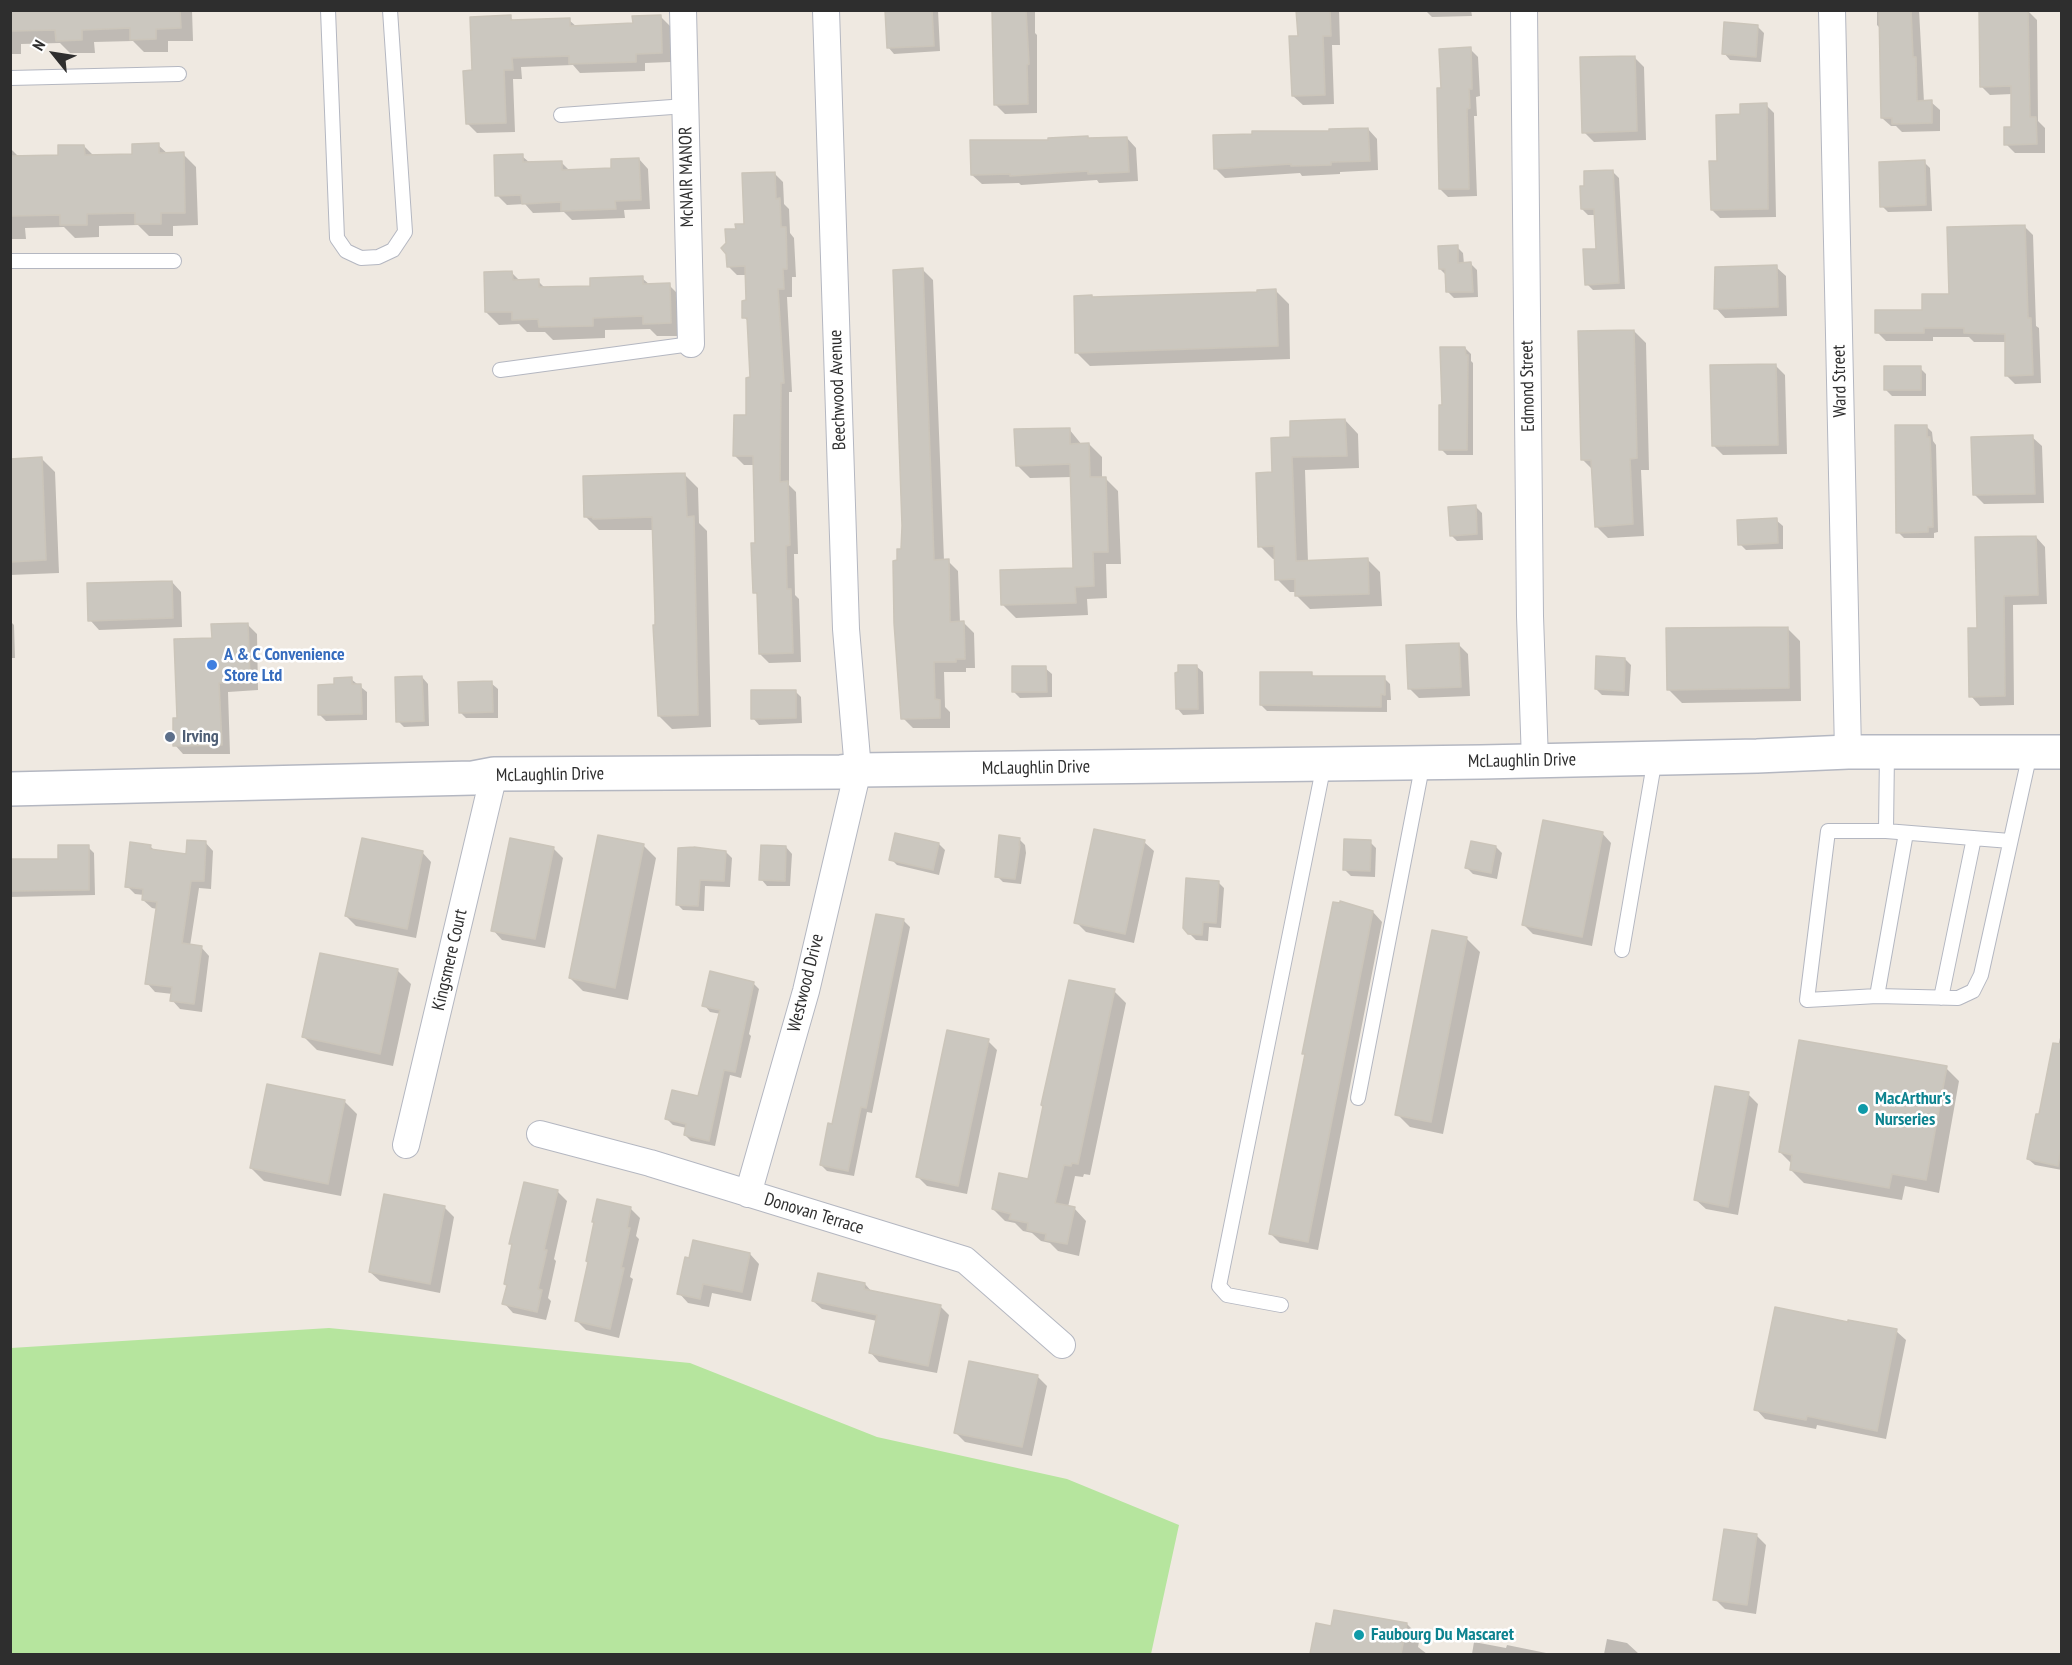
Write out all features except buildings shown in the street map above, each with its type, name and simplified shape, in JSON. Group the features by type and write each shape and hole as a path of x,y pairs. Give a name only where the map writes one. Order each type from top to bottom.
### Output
{"main road":[{"name":"McLaughlin Drive","path":"10,789 473,778 494,774 829,772 1535,761 1848,752 2046,752"}],"street":[{"name":"McNAIR MANOR","path":"683,10 691,345"},
{"name":"Beechwood Avenue","path":"825,10 846,629 858,770"},
{"name":"Edmond Street","path":"1524,10 1530,616 1535,761"},
{"name":"Ward Street","path":"1832,10 1848,752"},
{"name":"Westwood Drive","path":"748,1194 806,991 858,770"},
{"name":"Kingsmere Court","path":"406,1145 494,774"},
{"name":"Donovan Terrace","path":"540,1134 650,1163 965,1260 1062,1345"}],"lane":[{"path":"328,10 337,238 346,251 361,258 378,257 393,250 405,232 390,10"},
{"path":"10,78 179,74"},
{"path":"561,115 686,106"},
{"path":"10,261 174,261"},
{"path":"500,370 691,345"},
{"path":"1886,831 1887,752"},
{"path":"2010,841 1886,831 1828,831 1807,1000 1877,996 1958,998 1973,991 1981,975 2010,841 2046,752"},
{"path":"1622,950 1655,758"},
{"path":"1358,1098 1423,762"},
{"path":"1281,1305 1227,1295 1220,1286 1324,764"},
{"path":"1877,996 1906,833"},
{"path":"1941,998 1974,838"}],"green space":[{"path":"329,1328 690,1363 877,1437 1067,1479 1179,1525 1151,1654 11,1654 11,1348"}],"place":[{"name":"A & C Convenience Store Ltd","path":"212,665"},
{"name":"Irving","path":"170,737"},
{"name":"MacArthur's Nurseries","path":"1863,1109"},
{"name":"Faubourg Du Mascaret","path":"1359,1635"}]}
